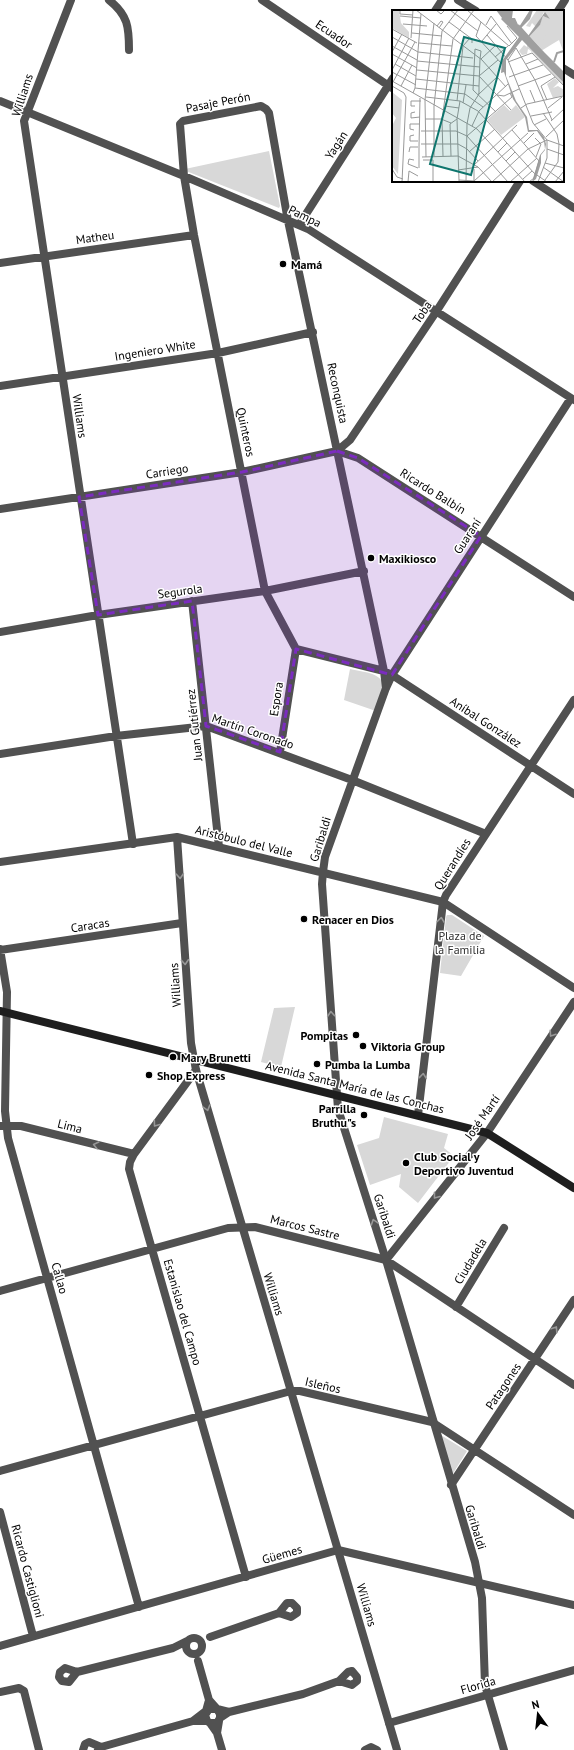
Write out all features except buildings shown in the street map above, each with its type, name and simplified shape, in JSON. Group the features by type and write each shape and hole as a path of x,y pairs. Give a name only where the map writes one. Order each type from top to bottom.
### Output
{"main road":[{"name":"Avenida Santa María de las Conchas","path":"4,1012 337,1094 487,1133 574,1188"}],"street":[{"name":"Williams","path":"72,0 24,121 45,256 79,497 133,844"},
{"path":"109,0 118,7 126,18 129,28 129,50"},
{"name":"Ecuador","path":"262,0 392,84"},
{"path":"436,10 442,0"},
{"path":"460,0 475,10"},
{"path":"559,10 566,0"},
{"path":"564,69 574,75"},
{"name":"Yagán","path":"299,225 392,84"},
{"name":"Pampa","path":"0,102 184,176 308,229 573,399"},
{"name":"Pasaje Perón","path":"180,124 183,120 261,106"},
{"name":"Reconquista","path":"261,106 266,109 268,113 288,221 364,571 386,688"},
{"name":"Quinteros","path":"180,124 184,176 194,235 265,591 296,649"},
{"name":"Toba","path":"337,451 350,440 436,312 519,182"},
{"path":"535,182 574,208"},
{"name":"Matheu","path":"0,263 194,235"},
{"name":"Ingeniero White","path":"0,386 218,353 313,332"},
{"name":"Guaraní","path":"386,688 392,675 481,536 573,399"},
{"name":"Carriego","path":"0,509 242,472 337,451"},
{"name":"Ricardo Balbín","path":"337,451 358,458 574,597"},
{"name":"Segurola","path":"0,632 98,615 265,591 364,571"},
{"name":"Juan Gutiérrez","path":"192,601 219,847"},
{"path":"296,649 384,671"},
{"name":"Espora","path":"280,752 296,649"},
{"name":"Aníbal González","path":"384,671 574,794"},
{"name":"Garibaldi","path":"386,688 325,857 323,872 322,892 338,1110 386,1260 480,1583 482,1598 485,1685 504,1750"},
{"name":"Querandíes","path":"418,1115 443,902 446,895 574,700"},
{"name":"Martín Coronado","path":"0,754 116,736 206,726 280,752 486,834"},
{"name":"Williams","path":"177,837 191,1043 196,1070 397,1750"},
{"name":"Aristóbulo del Valle","path":"0,862 177,837 429,897 443,902 574,988"},
{"name":"Caracas","path":"0,950 182,923"},
{"name":"Callao","path":"0,950 7,992 4,1012 4,1126 95,1445 139,1607"},
{"name":"José Martí","path":"386,1260 487,1133 574,1002"},
{"name":"Estanislao del Campo","path":"196,1070 134,1154 130,1162 130,1169 246,1577"},
{"name":"Lima","path":"4,1126 21,1126 134,1154"},
{"name":"Marcos Sastre","path":"0,1291 228,1228 255,1227 386,1260 574,1385"},
{"name":"Ciudadela","path":"456,1306 504,1228"},
{"name":"Patagones","path":"451,1485 574,1300"},
{"name":"Isleños","path":"0,1471 291,1391 300,1391 432,1422 574,1515"},
{"name":"Ricardo Castiglioni","path":"0,1512 33,1636"},
{"name":"Güemes","path":"0,1646 338,1550 480,1583 573,1602"},
{"path":"77,1672 173,1648 196,1647 210,1637 279,1613"},
{"path":"173,1648 190,1639 196,1647 198,1661 209,1700 220,1714 217,1733"},
{"name":"Florida","path":"389,1723 574,1670"},
{"path":"83,1750 83,1745 89,1742 99,1748 193,1721 216,1723 229,1712 303,1694 339,1681"},
{"path":"0,1692 19,1688 24,1691 39,1750"},
{"path":"209,1700 205,1718 217,1733 222,1750"},
{"path":"193,1721 209,1709 229,1712"},
{"path":"365,1750 371,1747 377,1750"}],"highlighted area":[{"path":"337,451 358,458 481,536 392,675 296,649 280,752 206,726 192,601 98,615 79,497 242,472"}],"green space":[{"path":"269,151 280,206 279,208 186,171 185,169"},
{"path":"350,669 370,673 379,677 382,681 384,685 376,711 344,700"},
{"name":"Plaza de la Familia","path":"447,915 452,915 484,936 461,976 440,973"},
{"path":"295,1007 281,1067 261,1062 274,1008"},
{"name":"Club Social y Deportivo Juventud","path":"384,1117 448,1134 444,1148 454,1156 418,1203 399,1187 401,1174 370,1185 357,1145 379,1138"},
{"path":"439,1434 467,1451 452,1475"}],"place":[{"name":"Mamá","path":"283,264"},
{"name":"Maxikiosco","path":"371,558"},
{"name":"Renacer en Dios","path":"304,919"},
{"name":"Pompitas","path":"356,1035"},
{"name":"Viktoria Group","path":"363,1046"},
{"name":"Mary Brunetti","path":"173,1057"},
{"name":"Pumba la Lumba","path":"317,1064"},
{"name":"Shop Express","path":"149,1075"},
{"name":"Parrilla Bruthu\"s","path":"364,1115"},
{"name":"Club Social y Deportivo Juventud","path":"406,1163"}]}
